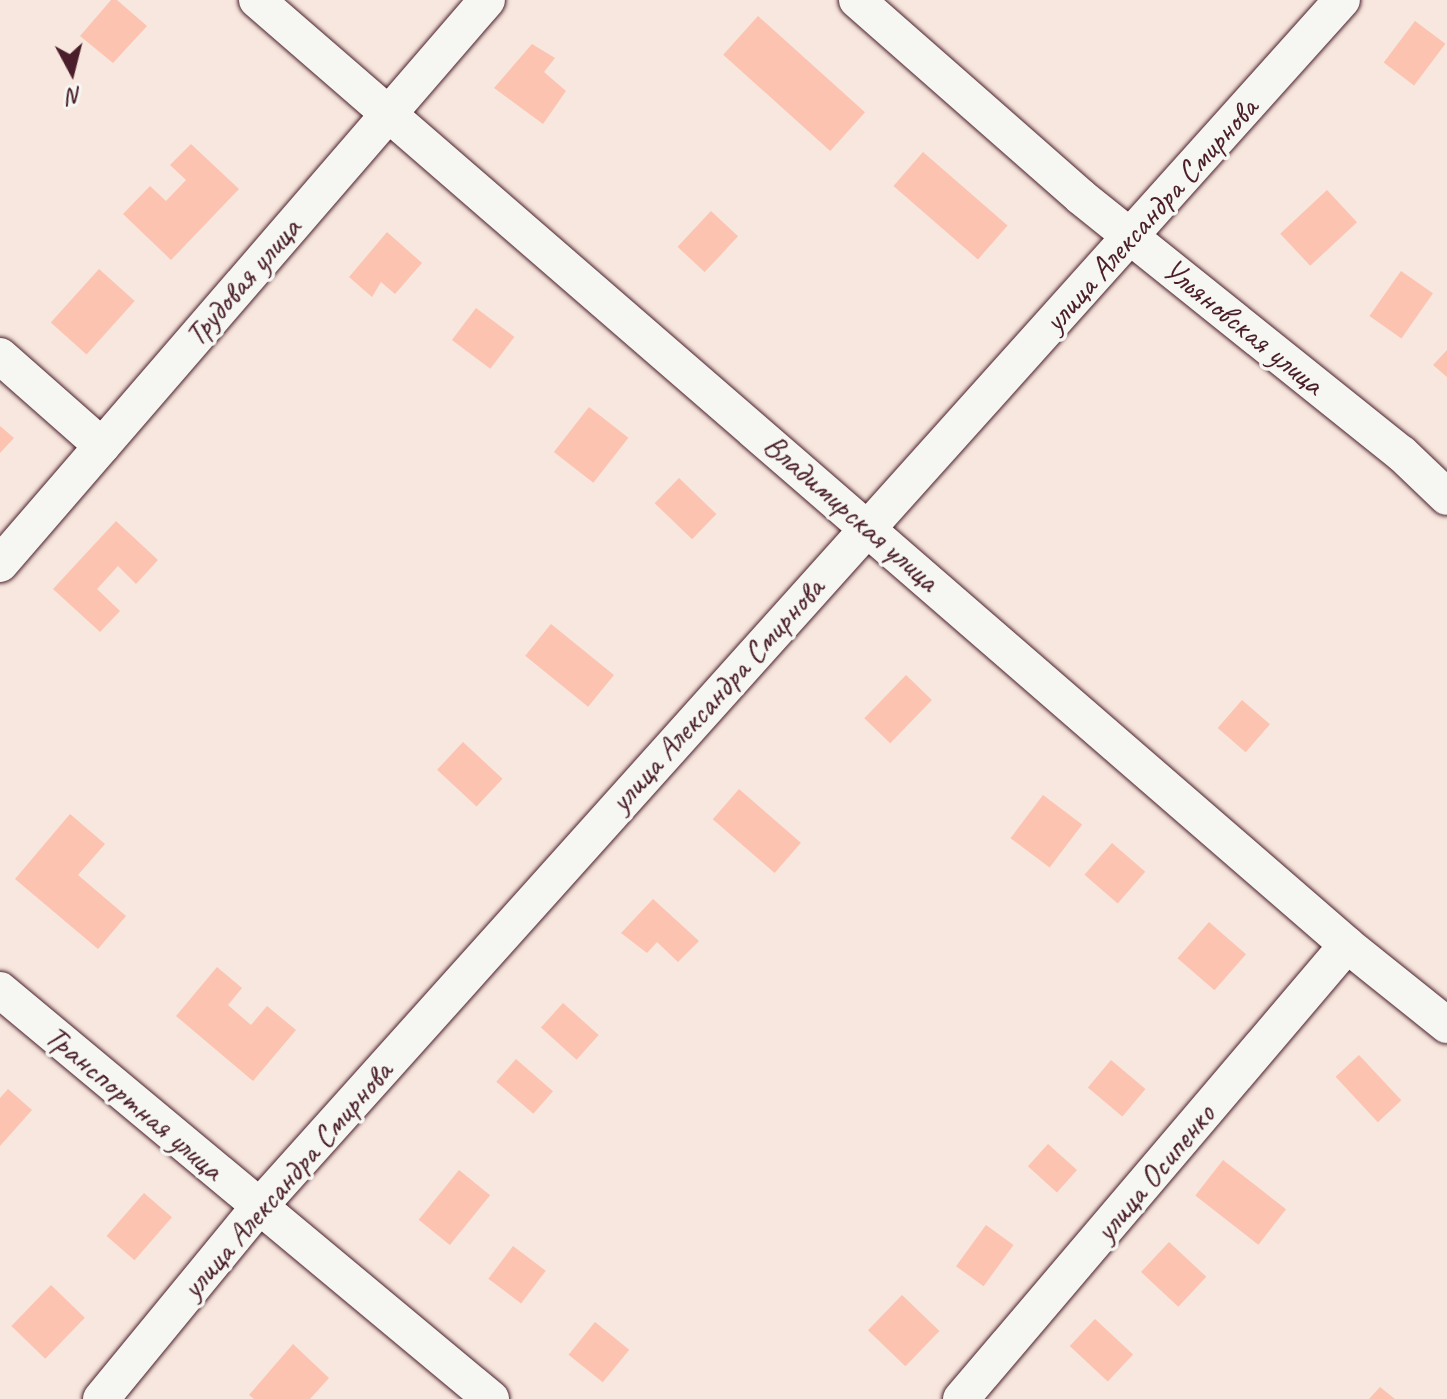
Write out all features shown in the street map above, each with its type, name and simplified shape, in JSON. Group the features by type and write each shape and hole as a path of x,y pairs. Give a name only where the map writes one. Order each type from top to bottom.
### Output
{"street":[{"name":"Владимирская улица","path":"257,0 1347,945 1447,1025"},
{"name":"Трудовая улица","path":"0,564 487,0"},
{"name":"Ульяновская улица","path":"857,0 1132,238 1402,454 1447,497"},
{"name":"улица Александра Смирнова","path":"101,1399 258,1208 867,527 1132,238 1342,0"},
{"path":"0,356 102,446"},
{"name":"улица Осипенко","path":"961,1399 1347,945"},
{"name":"Транспортная улица","path":"0,990 491,1399"}],"building":[{"path":"111,0 117,0 147,26 113,63 80,36"},
{"path":"758,16 865,112 830,151 723,55"},
{"path":"1415,21 1445,44 1414,85 1384,63"},
{"path":"532,44 555,58 544,72 566,91 543,124 494,88"},
{"path":"191,144 239,189 171,260 123,214 150,186 166,201 186,180 170,165"},
{"path":"923,152 1008,225 978,259 893,186"},
{"path":"1327,190 1357,222 1310,266 1280,234"},
{"path":"711,211 738,236 705,272 678,247"},
{"path":"387,232 422,263 395,294 381,282 372,297 349,277"},
{"path":"99,269 135,301 86,355 51,323"},
{"path":"1401,271 1433,293 1401,338 1369,316"},
{"path":"476,308 514,337 490,369 452,340"},
{"path":"1447,350 1447,377 1433,365"},
{"path":"589,407 628,438 593,483 554,452"},
{"path":"0,426 14,438 0,453"},
{"path":"679,478 716,514 692,539 655,503"},
{"path":"116,521 158,560 136,584 118,566 97,589 120,611 100,632 53,589"},
{"path":"551,624 614,675 588,707 525,656"},
{"path":"906,675 932,700 890,743 864,718"},
{"path":"1242,700 1270,724 1246,752 1218,728"},
{"path":"463,742 502,779 477,807 437,770"},
{"path":"739,789 801,843 775,873 713,819"},
{"path":"1043,795 1082,824 1050,868 1011,838"},
{"path":"70,814 105,844 78,875 126,916 98,949 15,879"},
{"path":"1112,843 1145,872 1118,904 1084,875"},
{"path":"653,899 699,941 678,962 657,942 647,953 621,933"},
{"path":"1209,922 1246,954 1214,990 1178,958"},
{"path":"217,967 242,988 228,1005 251,1025 267,1006 296,1030 253,1081 176,1016"},
{"path":"563,1003 599,1035 577,1060 541,1028"},
{"path":"1359,1055 1401,1100 1378,1122 1336,1077"},
{"path":"516,1059 553,1091 533,1114 496,1082"},
{"path":"1111,1060 1145,1089 1122,1117 1088,1088"},
{"path":"8,1089 32,1110 0,1146 0,1098"},
{"path":"1048,1144 1077,1170 1057,1192 1028,1166"},
{"path":"1223,1160 1286,1209 1258,1245 1195,1195"},
{"path":"459,1170 490,1195 450,1245 419,1220"},
{"path":"144,1193 172,1217 135,1260 107,1236"},
{"path":"986,1225 1014,1245 984,1286 956,1266"},
{"path":"1169,1242 1206,1277 1178,1307 1141,1272"},
{"path":"513,1246 546,1271 521,1303 488,1279"},
{"path":"51,1285 85,1318 45,1359 11,1326"},
{"path":"902,1295 939,1331 905,1366 868,1330"},
{"path":"1095,1319 1133,1354 1108,1382 1070,1346"},
{"path":"595,1322 629,1350 603,1382 569,1355"},
{"path":"293,1344 329,1378 310,1399 254,1399 249,1395"},
{"path":"1380,1387 1395,1399 1369,1399"}]}
